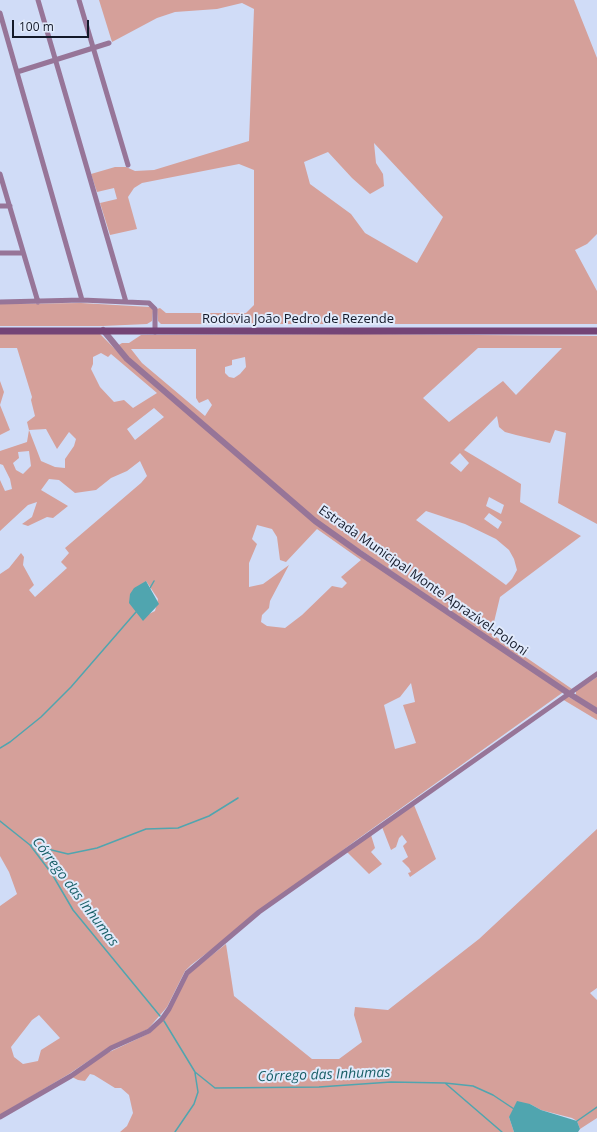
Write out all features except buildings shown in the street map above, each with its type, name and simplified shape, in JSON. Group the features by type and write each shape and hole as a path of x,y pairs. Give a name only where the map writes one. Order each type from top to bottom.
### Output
{"main road":[{"name":"Rodovia João Pedro de Rezende","path":"0,331 597,331"}],"street":[{"path":"38,0 126,302"},
{"path":"79,0 128,165"},
{"path":"0,13 82,300"},
{"path":"17,72 109,43"},
{"path":"0,174 38,302"},
{"path":"0,206 10,206"},
{"path":"0,253 23,253"},
{"path":"0,302 82,300 149,303 154,306 155,332"},
{"name":"Estrada Municipal Monte Aprazível-Poloni","path":"103,330 127,359 315,520 360,553 597,711"},
{"path":"0,1117 71,1076 111,1048 149,1031 162,1019 169,1009 187,973 259,912 597,674"}],"shaded area":[{"path":"99,0 574,0 597,58 597,234 587,244 575,250 597,291 597,324 161,324 158,321 157,309 160,308 166,313 246,313 254,305 254,170 239,164 142,183 134,188 128,197 137,229 110,235 100,203 117,199 114,188 97,192 91,174 115,167 126,167 135,171 154,170 249,141 254,9 242,3 217,9 175,12 157,18 112,42","holes":["374,143 443,217 417,263 365,233 351,214 310,184 304,162 328,152 352,178 370,194 384,186 383,174 376,163"]},
{"path":"81,303 150,307 153,310 152,321 147,324 103,326 0,326 0,304"},
{"path":"99,333 126,360 314,522 562,693 355,841 191,965 185,971 167,1007 148,1029 109,1047 69,1074 0,1115 0,906 17,894 9,872 0,856 0,574 9,568 21,553 24,557 23,565 34,585 29,590 35,597 67,568 61,562 69,553 65,548 141,483 147,476 140,461 127,471 111,478 96,490 75,493 59,480 49,479 41,490 68,506 53,518 47,517 28,526 22,524 32,517 37,502 28,505 0,531 0,480 5,491 12,489 10,479 3,465 0,464 0,451 27,442 29,430 27,422 35,416 31,400 32,397 17,348 0,348 0,334","holes":["101,353 108,357 111,354 157,393 133,408 124,400 114,402 100,387 91,369 93,357","154,408 164,417 135,440 127,429","46,429 57,449 69,432 76,439 74,446 65,459 65,468 55,467 41,461 29,430","29,451 31,466 23,474 16,470 13,463 19,458 18,452","257,525 272,529 277,537 280,560 286,562 317,529 361,560 341,577 347,583 342,588 332,586 302,615 285,628 267,626 261,622 262,615 269,608 270,601 289,565 263,584 249,587 249,563 257,544 252,539","146,581 158,599 155,611 149,614","411,683 415,702 403,705 416,743 395,749 384,705 400,697","39,1015 60,1038 41,1050 38,1061 23,1064 14,1057 11,1047 32,1020"]},
{"path":"359,334 597,336 597,524 558,503 566,433 555,430 550,443 516,435 505,432 499,427 497,416 464,450 521,484 520,502 581,536 500,597 494,622 489,632 572,689 568,691 315,519 129,359 117,346 122,343 129,343 141,335","holes":["478,348 562,348 516,395 503,381 449,422 423,398","131,349 196,349 196,398 199,403 208,399 212,405 205,416 142,363","245,357 246,367 234,378 229,377 225,373 225,367 232,365 232,360","460,453 469,463 461,472 450,463","489,497 504,505 501,514 486,506","426,511 465,524 496,539 509,550 514,559 517,570 512,579 506,585 416,520","489,513 502,522 498,529 484,519"]},
{"path":"0,381 4,392 0,405"},
{"path":"0,405 10,430 0,435"},
{"path":"146,581 159,604 143,621 129,603 130,594 134,588"},
{"path":"597,677 597,708 576,695 576,691"},
{"path":"567,696 597,713 597,720 562,699"},
{"path":"414,805 436,859 410,877 408,873 411,872 409,868 402,861 408,857 403,846 407,842 402,835 399,838 396,847 391,850 382,827"},
{"path":"597,829 597,988 590,993 597,1000 597,1118 580,1129 577,1121 572,1118 541,1110 530,1104 509,1117 514,1132 120,1132 127,1126 133,1113 129,1095 121,1088 115,1088 94,1075 90,1074 85,1081 72,1077 103,1055 150,1033 168,1014 189,973 226,944 234,996 312,1059 339,1059 362,1042 354,1015 355,1007 388,1010 479,939"},
{"path":"371,835 375,848 371,852 382,864 369,874 347,852"},
{"path":"517,1101 530,1104 541,1110 577,1121 580,1129 578,1132 514,1132 509,1117"}],"waterway":[{"path":"150,588 154,581"},
{"path":"0,748 10,742 41,717 71,687 136,612"},
{"path":"31,845 68,854 97,848 146,829 178,828 209,816 238,798"},
{"name":"Córrego das Inhumas","path":"0,821 30,845 52,874 73,910 160,1016"},
{"name":"Córrego das Inhumas","path":"164,1021 195,1072 215,1088 319,1087 391,1082 445,1083 502,1132"},
{"path":"175,1132 194,1104 198,1092 195,1073"},
{"path":"445,1083 473,1086 493,1095 514,1109"},
{"path":"577,1121 597,1107"}]}
